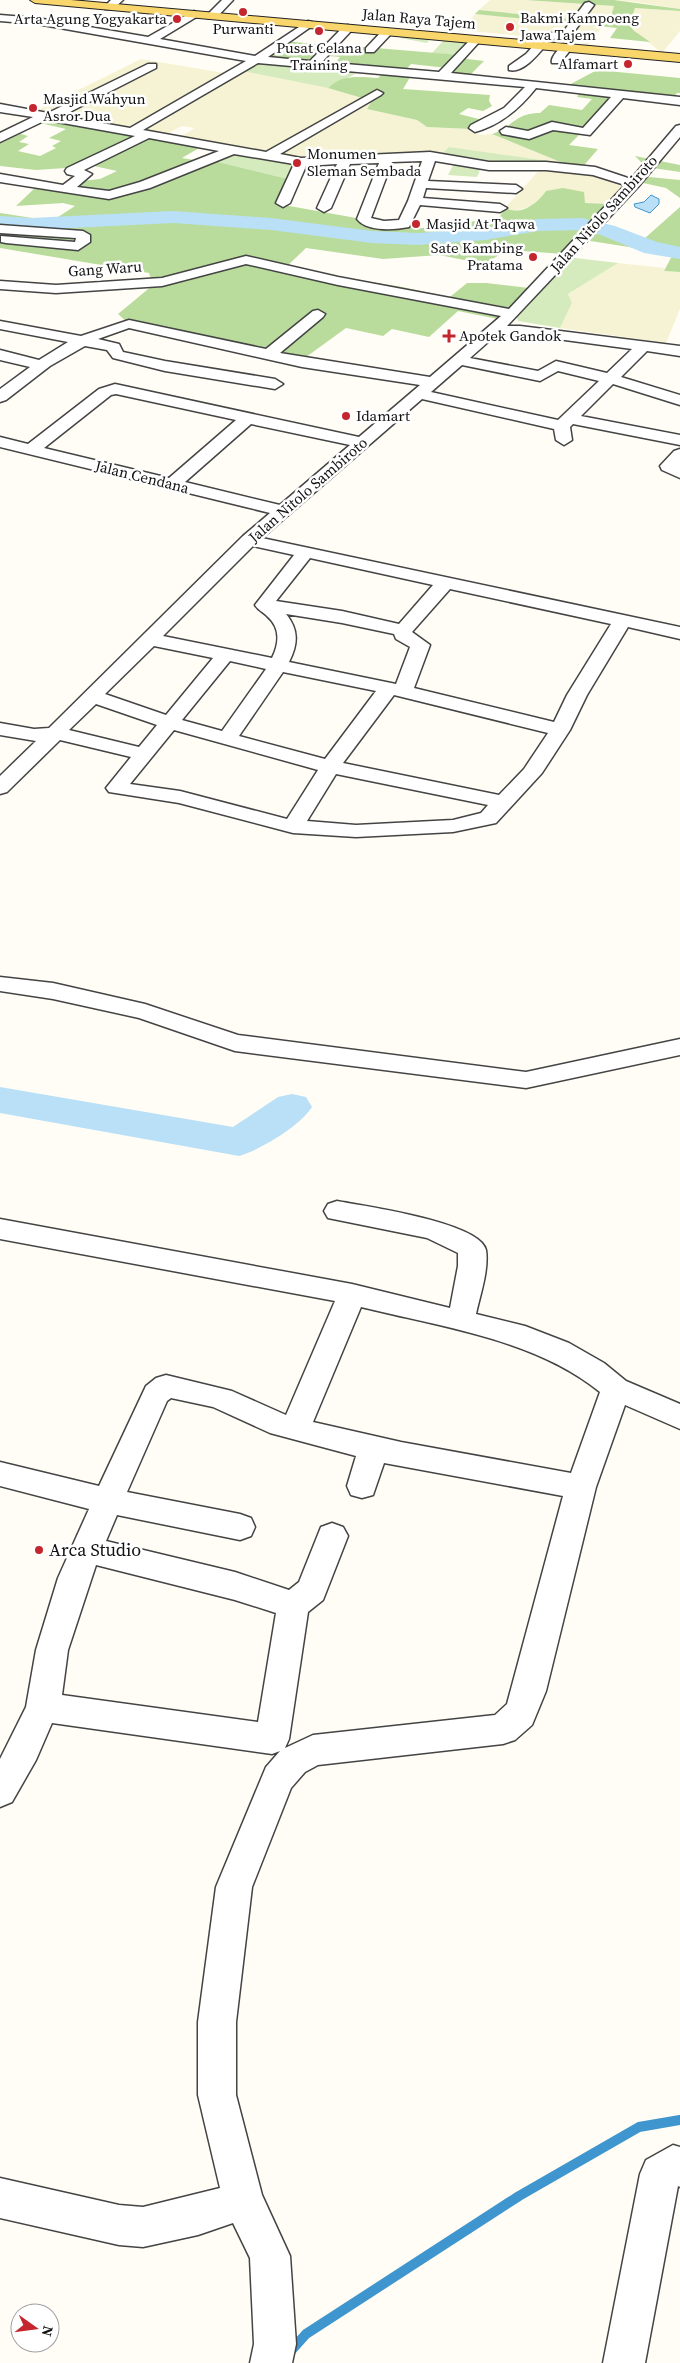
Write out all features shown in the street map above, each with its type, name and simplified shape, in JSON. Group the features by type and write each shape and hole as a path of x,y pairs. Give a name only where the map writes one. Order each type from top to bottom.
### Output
{"main road":[{"name":"Jalan Raya Tajem","path":"35,0 71,3 113,3 212,16 680,58"}],"street":[{"path":"212,16 228,0"},
{"path":"37,21 71,3"},
{"path":"513,68 530,56 549,36 566,36 589,5"},
{"path":"148,42 194,14"},
{"path":"0,18 37,21 148,42 255,59 533,84 680,101"},
{"path":"131,132 255,59 308,24"},
{"path":"312,64 348,28"},
{"path":"370,50 387,32"},
{"path":"442,76 476,40"},
{"path":"556,61 566,48"},
{"path":"0,138 152,66"},
{"path":"410,86 420,74"},
{"path":"475,128 508,111 523,99 533,84"},
{"path":"268,156 381,94 358,89"},
{"path":"506,131 529,135 547,126 554,126 586,132 621,93"},
{"path":"0,108 301,162 430,156 489,166 546,166 593,170 613,175 634,184"},
{"name":"Jalan Nitolo Sambiroto","path":"0,788 46,737 92,696 148,638 249,540 503,322 634,184 680,129"},
{"path":"65,188 86,174 71,171 146,135"},
{"path":"0,178 109,196 145,185 232,150"},
{"path":"387,158 364,219 368,222 400,226 405,223 415,202 430,156"},
{"path":"324,208 345,161"},
{"path":"283,203 301,162"},
{"path":"421,184 516,189"},
{"path":"415,202 500,208"},
{"name":"Gang Waru","path":"0,285 56,289 147,284 180,279 239,260 252,261 503,322 520,330 680,351"},
{"path":"129,324 127,316 133,309"},
{"path":"268,355 318,314"},
{"path":"0,397 41,365 84,340 104,330 129,324 268,355 433,382"},
{"path":"0,325 111,346 114,347 114,353 118,355 146,362 275,384"},
{"path":"565,428 611,378 644,346"},
{"path":"0,355 41,365"},
{"path":"459,360 540,376 556,366 611,378 680,400"},
{"path":"31,450 109,390 120,390 362,443"},
{"path":"419,394 565,428 680,440"},
{"path":"172,484 248,418"},
{"name":"Jalan Cendana","path":"0,442 284,511"},
{"path":"680,454 668,466 680,473"},
{"path":"249,540 680,633"},
{"path":"264,605 305,553"},
{"path":"403,631 445,583"},
{"path":"264,605 342,617 403,631"},
{"path":"228,737 278,665 288,641 279,614 264,605"},
{"path":"226,654 116,788 180,797 293,827 356,831 453,826 488,818 532,773 560,730 577,695 623,620"},
{"path":"293,827 330,767 396,689 420,645 403,635 403,631"},
{"path":"148,638 396,689 560,730"},
{"path":"92,696 170,723 228,737 330,767 503,802"},
{"path":"0,729 145,754"},
{"path":"0,984 53,991 145,1012 235,1043 526,1080 680,1047"},
{"path":"337,1211 434,1230 465,1242 472,1250 472,1266 461,1320"},
{"path":"0,1230 352,1294 525,1337 559,1351 594,1371 616,1389 680,1417"},
{"path":"295,1429 352,1294"},
{"path":"0,1791 24,1749 43,1707 52,1650 85,1549 156,1394 166,1386 185,1389 238,1405 252,1414 295,1429 373,1448 581,1487"},
{"path":"273,2354 270,2256 243,2200 217,2095 217,2022 221,1977 234,1887 278,1778 293,1761 313,1750 389,1744 503,1729 520,1714 529,1691 581,1487 616,1389"},
{"path":"362,1486 373,1448"},
{"path":"0,1474 108,1501 240,1527"},
{"path":"272,1739 293,1605 312,1590 332,1536"},
{"path":"85,1549 235,1586 293,1605"},
{"path":"43,1707 272,1739 303,1755"},
{"path":"624,2363 660,2174 673,2165 680,2167"},
{"path":"0,2198 119,2226 143,2227 198,2215 243,2200"}],"shaded area":[{"path":"490,0 525,0 614,6 609,23 479,10"},
{"path":"614,0 680,0 680,9 636,2"},
{"path":"635,8 680,11 680,31 662,53 633,30 629,23"},
{"path":"475,14 603,26 588,45 577,41 461,30"},
{"path":"141,59 230,74 237,70 328,88 372,101 367,109 417,120 427,127 467,129 480,135 492,134 580,170 632,184 612,204 585,203 546,191 538,203 526,208 510,211 505,208 542,167 445,158 301,163 175,140 195,128 182,126 161,137 32,113"},
{"path":"618,263 665,268 664,271 680,272 680,309 666,343 560,328 572,303 568,294"}],"green space":[{"path":"525,0 614,0 680,9 680,11 635,8 630,23 633,30 650,42 610,38 617,28 475,14 479,10 609,23 614,6"},
{"path":"405,33 475,39 460,55 432,53 444,40 430,39 427,43 400,38"},
{"path":"284,41 326,45 321,51 345,53 352,46 460,55 459,58 484,61 467,78 441,76 447,68 411,64 404,72 412,74 403,89 490,95 489,101 492,106 483,111 468,108 459,114 487,121 470,129 427,127 417,120 367,109 372,101 328,88 345,78 378,78 384,72 332,67 340,57 316,55 307,64 255,59"},
{"path":"255,59 360,69 353,75 336,82 328,88 237,70"},
{"path":"597,70 680,78 680,93 677,93 672,100 620,94 569,145 598,149 580,170 492,134 525,115 540,113 549,105 582,110 592,99 577,97 581,90 565,87"},
{"path":"48,117 204,145 182,158 200,161 206,159 292,180 284,205 406,227 422,228 499,218 505,208 517,211 523,210 538,200 546,191 563,188 584,192 585,203 612,204 594,223 617,227 630,235 645,238 680,207 680,272 664,271 673,254 578,239 563,254 523,251 501,254 484,264 439,255 383,259 306,248 284,269 397,286 450,297 467,283 486,283 529,288 509,309 503,320 458,311 429,337 392,329 383,336 346,328 302,360 129,324 118,314 153,285 149,273 0,248 0,213 52,221 75,206 63,203 16,206 37,186 100,179 117,171 94,166 36,170 0,166 0,140 14,132 28,136 19,142 29,144 18,151 40,156 56,148 52,146 61,141 49,138 66,129 36,122"},
{"path":"449,147 562,163 580,170 482,165 477,177 448,175 456,160 438,158"},
{"path":"226,149 321,163 316,173 296,172 292,180 206,159"},
{"path":"635,156 680,165 680,172 646,167"},
{"path":"639,176 680,180 680,198 666,188 634,181"},
{"path":"567,257 618,263 568,294 572,303 560,328 518,321 516,314"}],"water":[{"path":"651,195 659,199 659,204 650,213 635,207 634,204 644,202"}],"waterway":[{"path":"0,222 31,224 173,217 271,224 372,237 418,239 485,234 538,225 582,224 608,230 652,248 680,253"},
{"path":"0,1100 239,1142 292,1107"},
{"path":"280,2363 306,2334 519,2196 639,2127 680,2120"}],"place":[{"name":"Purwanti","path":"243,12"},
{"name":"Arta Agung Yogyakarta","path":"177,19"},
{"name":"Bakmi Kampoeng Jawa Tajem","path":"510,27"},
{"name":"Pusat Celana Training","path":"319,31"},
{"name":"Alfamart","path":"628,64"},
{"name":"Masjid Wahyun Asror Dua","path":"33,108"},
{"name":"Monumen Sleman Sembada","path":"297,163"},
{"name":"Masjid At Taqwa","path":"416,224"},
{"name":"Sate Kambing Pratama","path":"533,257"},
{"name":"Apotek Gandok","path":"449,336"},
{"name":"Idamart","path":"346,416"},
{"name":"Arca Studio","path":"39,1550"}]}
